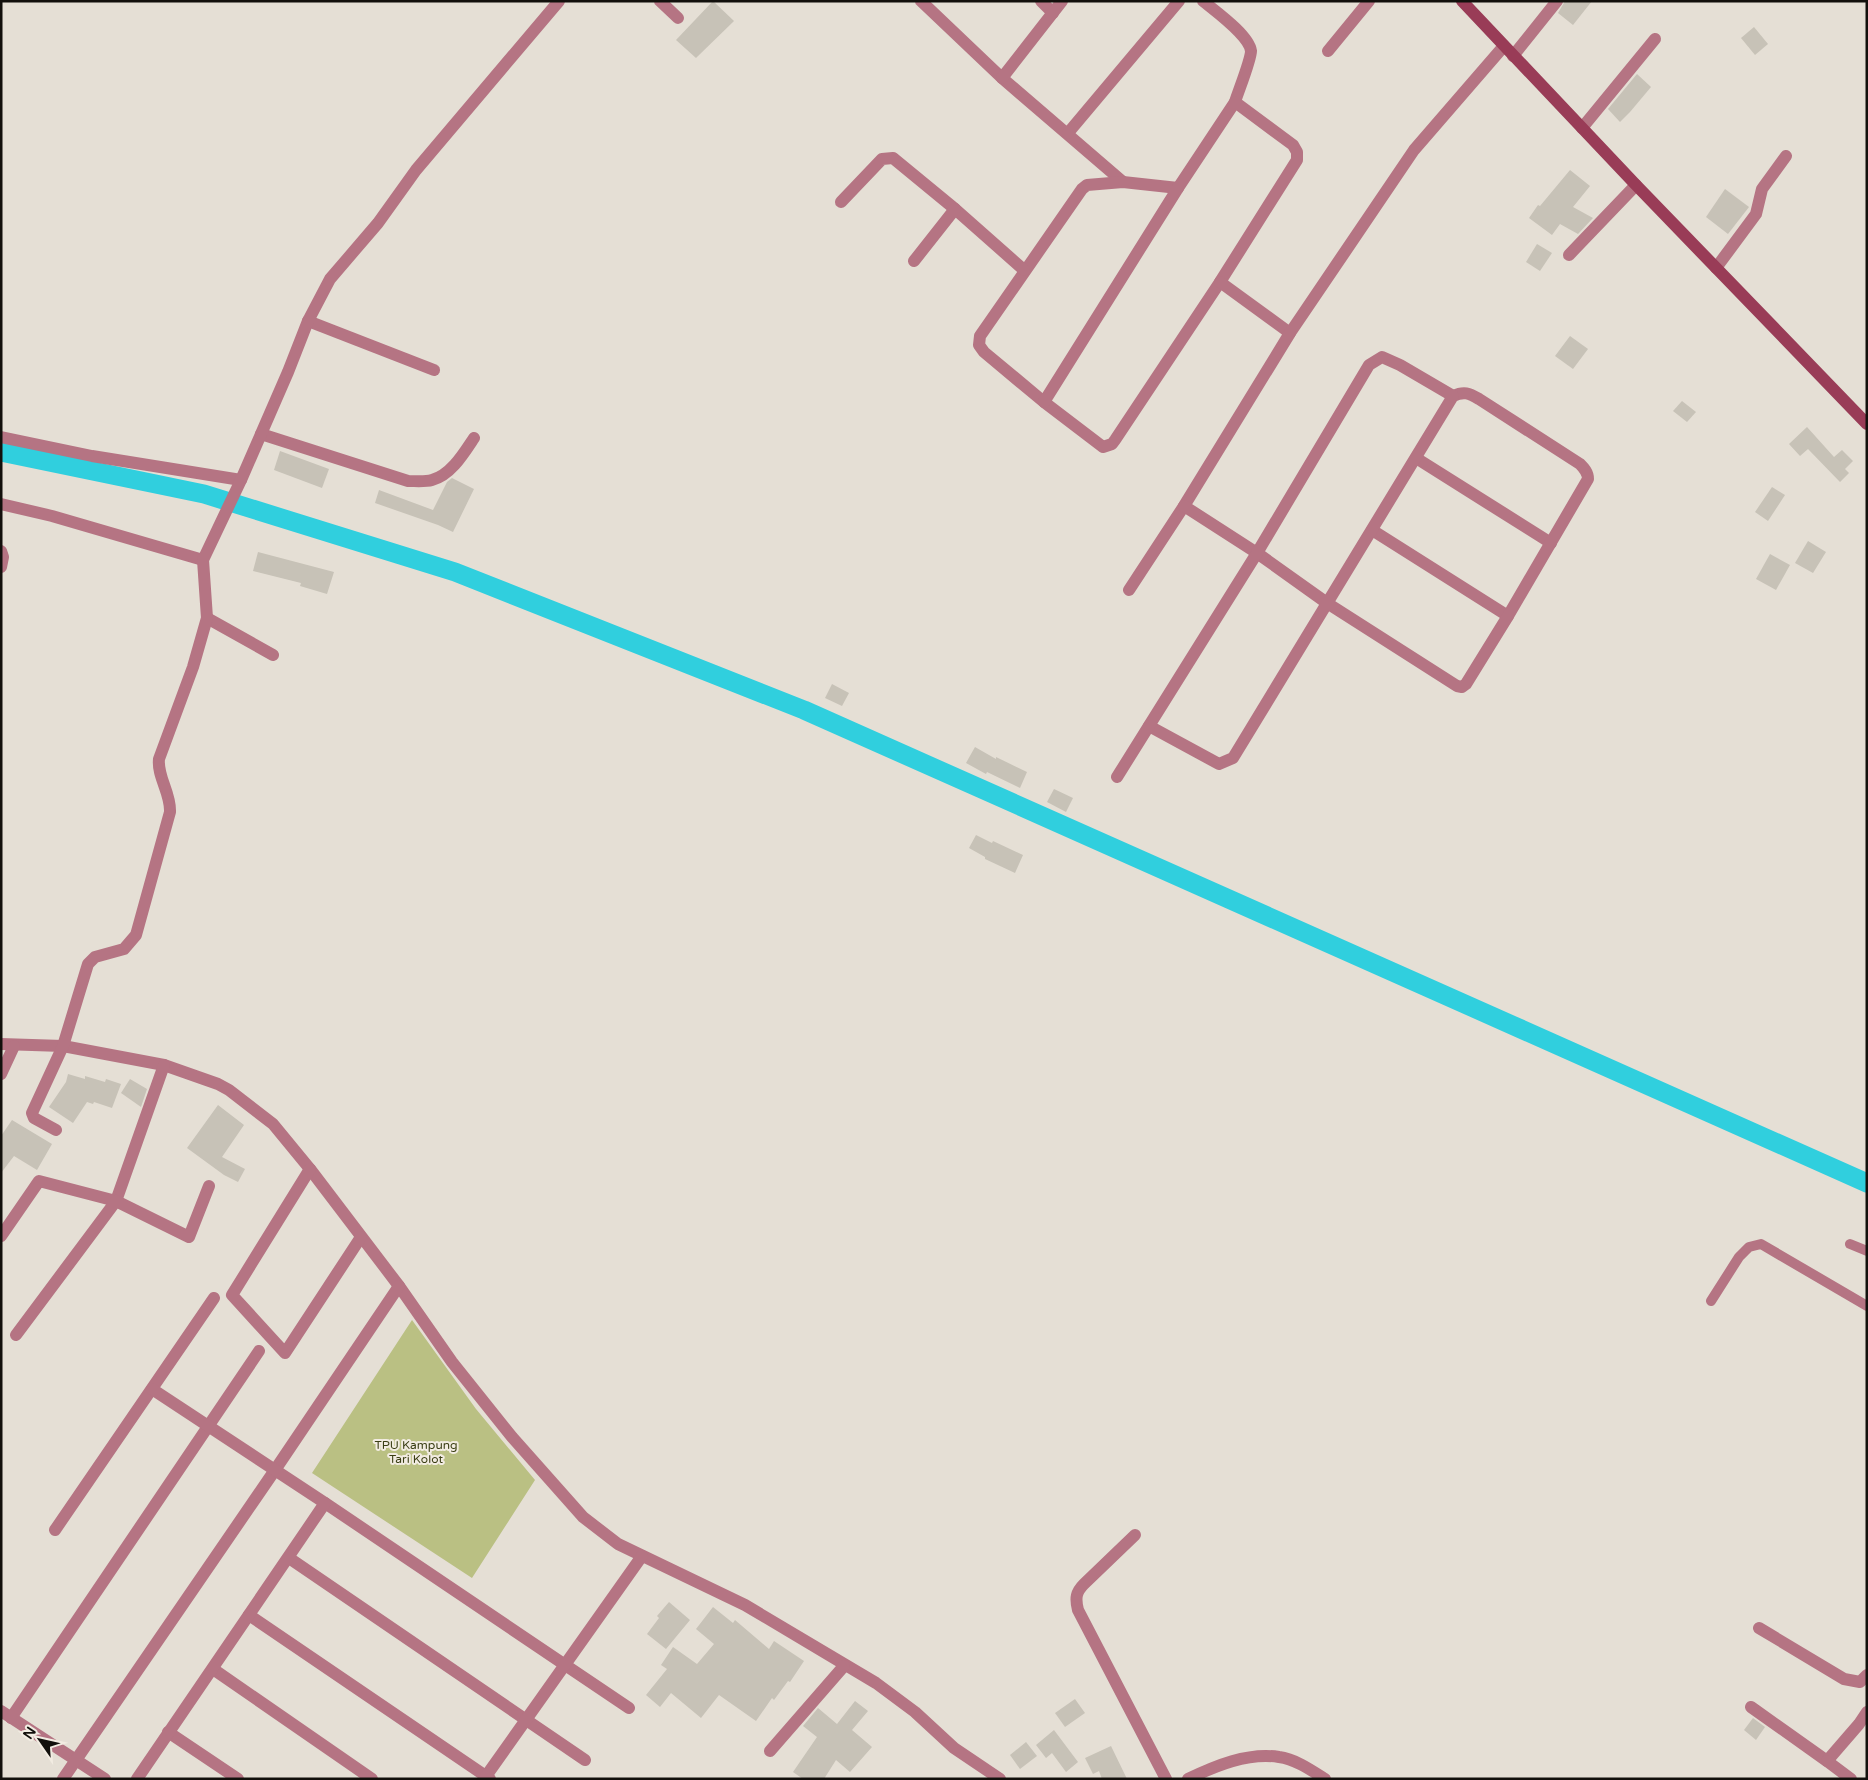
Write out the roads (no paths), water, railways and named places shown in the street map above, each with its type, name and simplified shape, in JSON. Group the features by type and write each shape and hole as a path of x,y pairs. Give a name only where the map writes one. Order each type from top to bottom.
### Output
{"street":[{"path":"56,1130 34,1118 32,1114 63,1046 88,964 95,957 126,948 136,935 170,812 170,803 158,766 207,618 203,560 261,434 308,320 330,280 378,223 416,170 559,1"},
{"path":"660,1 678,18"},
{"path":"921,1 1002,78 1123,182"},
{"path":"1042,1 1053,12"},
{"path":"1002,78 1062,1"},
{"path":"1068,133 1179,1"},
{"path":"1044,402 1178,188 1235,102 1251,52 1248,42 1203,1"},
{"path":"1328,51 1369,1"},
{"path":"1462,1 1636,185 1867,424"},
{"path":"1513,56 1557,1"},
{"path":"1582,128 1655,39"},
{"path":"1129,590 1184,506 1290,333 1414,150 1504,46"},
{"path":"1178,188 1123,182 1082,188 980,336 979,345 984,352 1044,402 1103,447 1112,444 1220,282 1297,160 1298,155 1293,145 1235,102"},
{"path":"1716,268 1756,214 1762,189 1786,156"},
{"path":"841,202 882,158 897,160 956,209 1024,270"},
{"path":"1569,255 1636,185"},
{"path":"914,261 956,209"},
{"path":"1220,282 1290,333"},
{"path":"308,320 434,370"},
{"path":"1117,777 1257,553 1369,365 1382,357 1400,365 1453,396"},
{"path":"1149,726 1219,764 1233,758 1326,602 1453,396 1461,392 1470,394 1584,468 1588,476 1508,616 1466,684 1459,687 1326,602 1257,553 1184,506"},
{"path":"261,434 408,481 433,480 445,473 463,455 474,438"},
{"path":"1,437 239,484"},
{"path":"1416,458 1551,543"},
{"path":"1,504 52,516 203,560"},
{"path":"1372,530 1508,616"},
{"path":"1,551 3,557 1,567"},
{"path":"207,618 273,655"},
{"path":"1,1074 8,1045 63,1046 164,1065 218,1084 229,1090 273,1124 310,1169 398,1286 452,1362 512,1437 583,1517 618,1544 745,1606 844,1666 876,1683 915,1712 954,1748 1000,1779"},
{"path":"16,1335 116,1201 164,1065"},
{"path":"310,1169 232,1295 286,1353 361,1237"},
{"path":"1,1236 38,1180 116,1201 189,1236 209,1186"},
{"path":"63,1779 275,1470 398,1286"},
{"path":"55,1530 214,1298"},
{"path":"105,1779 6,1715 209,1427 259,1351"},
{"path":"152,1389 629,1708"},
{"path":"137,1779 325,1503"},
{"path":"1135,1535 1078,1590 1075,1600 1078,1610 1166,1779"},
{"path":"249,1615 487,1778 642,1556"},
{"path":"289,1558 585,1760"},
{"path":"1759,1628 1844,1679 1860,1682 1867,1675"},
{"path":"770,1752 844,1666"},
{"path":"213,1669 372,1779"},
{"path":"1751,1707 1851,1779"},
{"path":"1827,1761 1867,1712"},
{"path":"168,1732 238,1779"},
{"path":"1188,1779 1218,1766 1245,1759 1268,1756 1288,1759 1314,1771 1325,1779"}],"lane":[{"path":"1711,1301 1739,1257 1749,1247 1761,1244 1867,1306"},
{"path":"1850,1244 1867,1251"}],"waterway":[{"path":"1,452 204,494 455,572 804,710 1867,1183"}],"park label":[{"name":"TPU Kampung Tari Kolot","path":"416,1452"}]}
